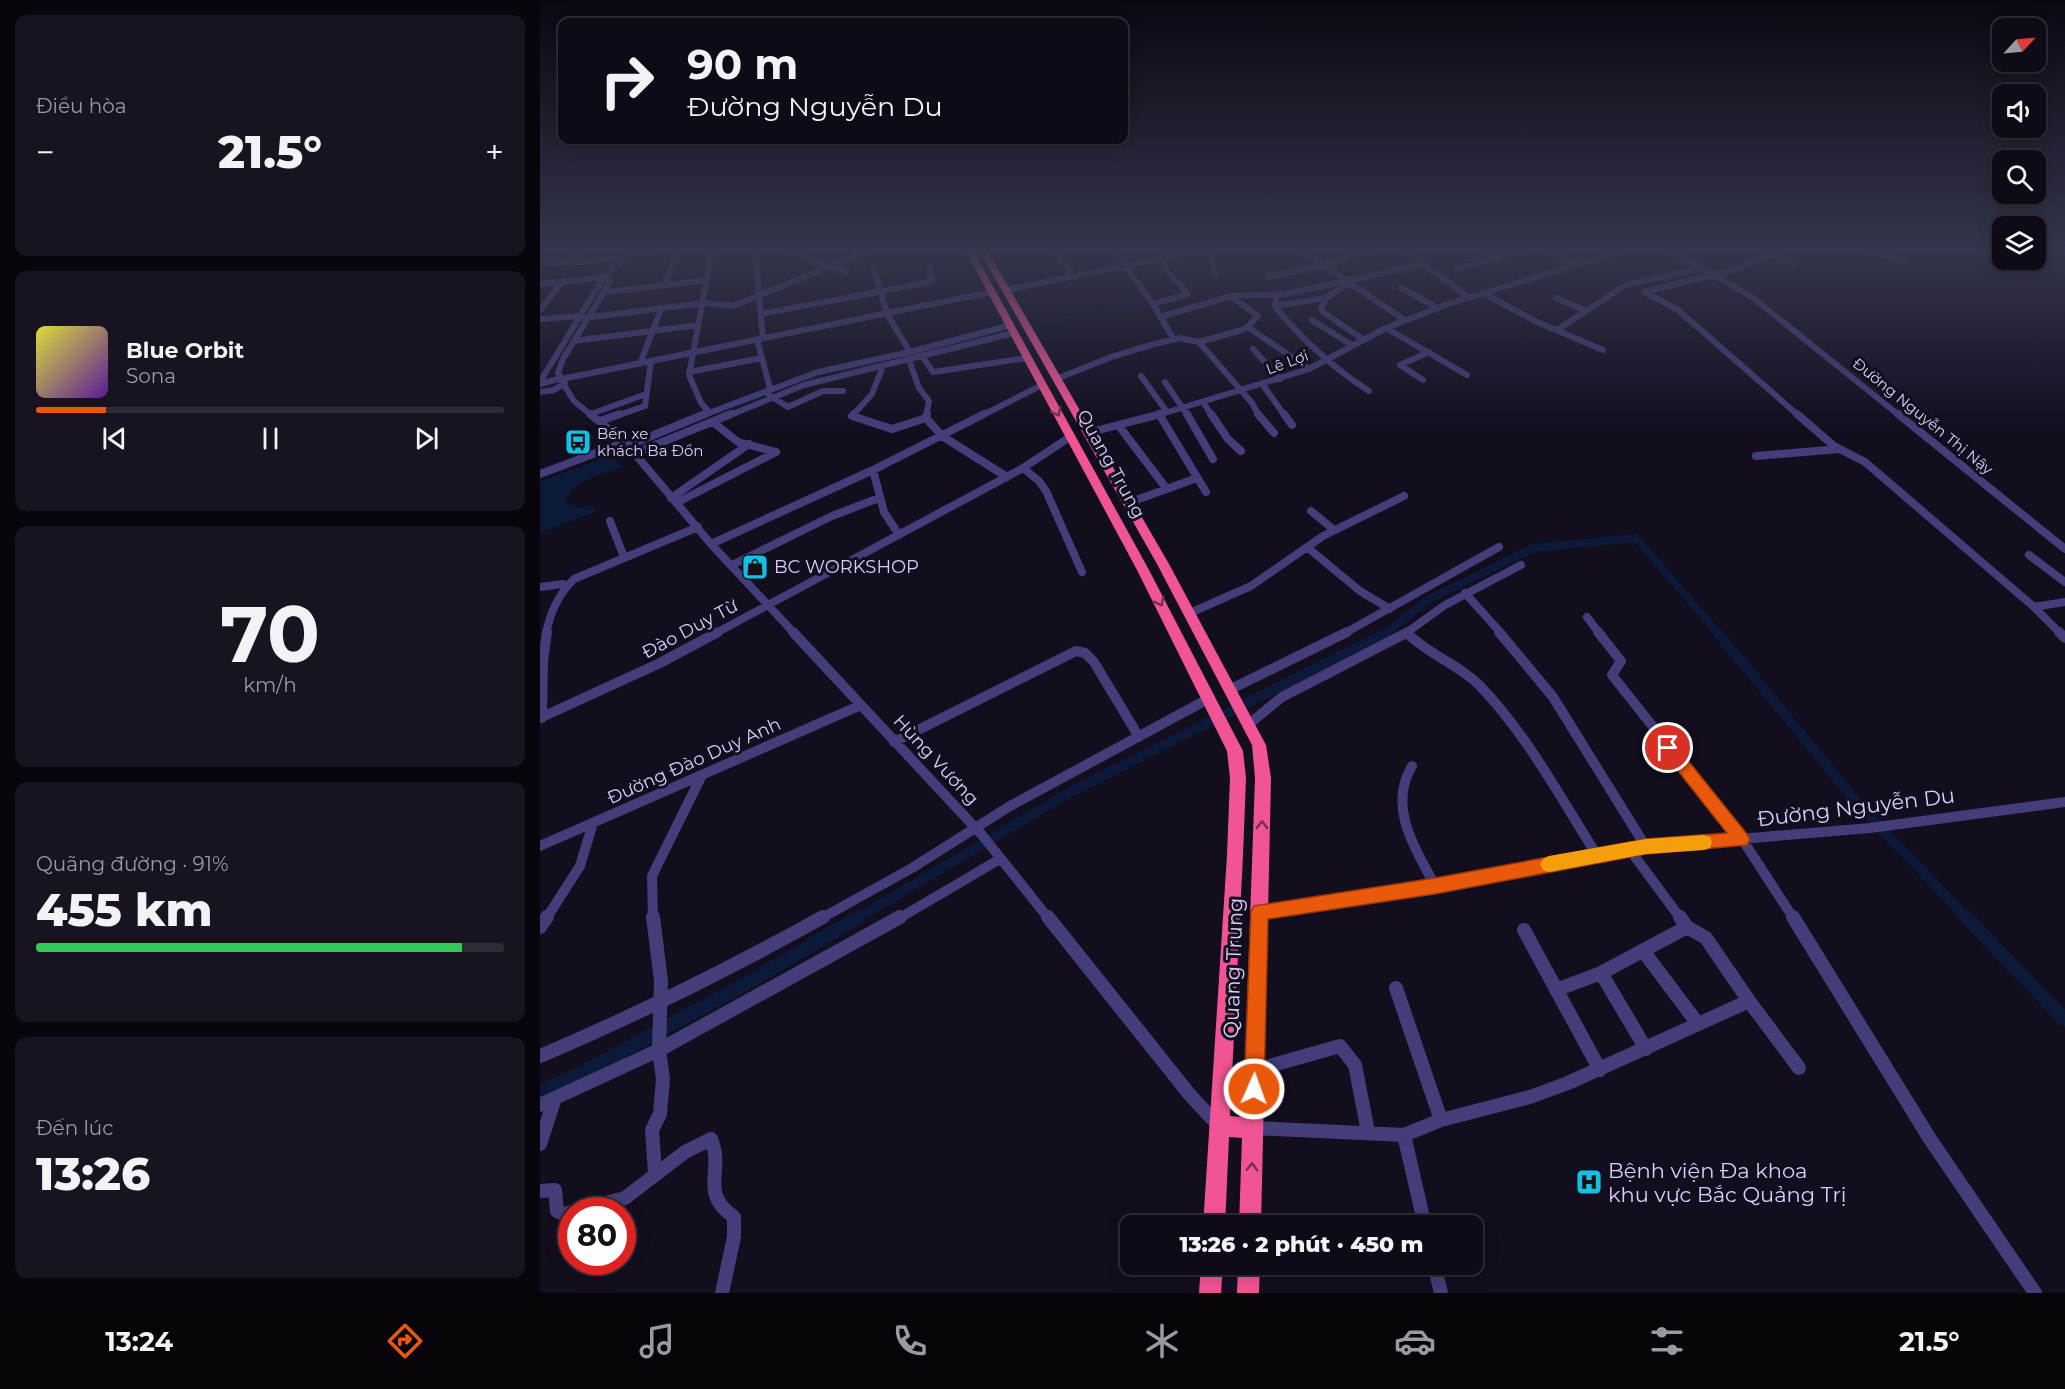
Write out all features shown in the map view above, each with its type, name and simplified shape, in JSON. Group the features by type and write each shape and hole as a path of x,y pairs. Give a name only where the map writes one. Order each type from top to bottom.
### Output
{"highway":[{"name":"Quang Trung","path":"1002,310 1143,570 1235,751 1238,778 1235,855 1215,1215"},
{"name":"Quang Trung","path":"1018,310 1163,564 1259,745 1263,778 1262,856 1250,1215"},
{"path":"1013,330 1024,320"},
{"path":"1013,330 1032,336"},
{"path":"1028,358 1043,355"},
{"path":"1070,437 1087,433"},
{"path":"1143,570 1163,564"},
{"path":"1235,855 1262,856"},
{"path":"1219,1126 1253,1128"},
{"path":"1210,1293 1211,1275"},
{"path":"1248,1293 1249,1275"}],"street":[{"path":"540,383 583,310"},
{"path":"574,401 563,382 559,368 593,310"},
{"path":"540,319 588,318 650,310"},
{"path":"640,364 661,310"},
{"path":"702,310 689,372 701,403 710,413"},
{"path":"761,310 760,339 768,393 789,407 823,391 843,391"},
{"path":"761,314 781,310"},
{"path":"886,310 910,352"},
{"path":"540,383 563,382 577,377 904,310"},
{"path":"1156,310 1174,340"},
{"path":"1160,317 1183,310"},
{"path":"1199,342 1248,327 1258,316 1250,310"},
{"path":"1279,310 1326,361 1370,391"},
{"path":"1322,310 1364,340"},
{"path":"1391,310 1405,320"},
{"name":"Lê Lợi","path":"1087,433 1182,409 1309,369 1386,328 1432,310"},
{"path":"1519,310 1603,350"},
{"path":"1676,310 1686,316 1717,346 1839,449 1864,462 2034,608 2065,638"},
{"name":"Đường Nguyễn Thị Nậy","path":"1769,310 2065,549"},
{"path":"1557,330 1586,312"},
{"path":"1312,320 1353,346"},
{"path":"574,341 698,325"},
{"path":"1248,327 1309,369"},
{"path":"1386,328 1467,375"},
{"path":"628,447 830,368 1013,330"},
{"path":"540,474 714,422 768,393 922,357 1013,330"},
{"path":"1056,379 1114,356 1186,338 1199,342 1243,391 1265,426 1274,434"},
{"path":"1253,349 1280,379"},
{"path":"1423,380 1400,365 1429,352"},
{"path":"922,357 933,372 1028,358"},
{"path":"689,372 762,358"},
{"path":"540,362 552,360"},
{"path":"909,360 919,388 929,401 926,418"},
{"path":"600,421 645,406 651,362"},
{"path":"883,366 872,394 852,416 892,429 926,418"},
{"path":"1141,376 1206,492"},
{"path":"540,394 550,392 563,382"},
{"path":"1165,382 1196,427 1213,459"},
{"path":"711,544 873,470 1042,385"},
{"path":"1263,385 1292,425"},
{"path":"550,392 574,401"},
{"path":"591,414 646,394"},
{"name":"Hùng Vương","path":"574,401 612,430 628,447 711,544 979,832 1190,1095 1219,1126"},
{"path":"1203,402 1228,439 1241,451"},
{"path":"926,418 942,436 1006,477"},
{"path":"674,500 776,452 738,442 714,422"},
{"path":"1119,426 1166,488"},
{"name":"Đào Duy Từ","path":"541,718 631,678 769,605 1023,468 1070,437"},
{"path":"674,500 749,444"},
{"path":"1756,456 1839,449"},
{"path":"1023,468 1039,481 1046,491 1082,572"},
{"path":"873,470 884,512 899,535"},
{"path":"1128,503 1197,478"},
{"path":"1190,613 1251,586 1334,530 1404,496"},
{"path":"732,566 832,516 879,498"},
{"path":"1311,511 1334,530"},
{"path":"610,521 624,557"},
{"path":"540,587 563,584 698,527"},
{"path":"1307,547 1360,591 1390,609"},
{"path":"1232,692 1390,609 1498,547"},
{"path":"2029,555 2065,582"},
{"path":"1247,719 1282,697 1407,633 1465,593 1521,565"},
{"path":"541,718 541,635 545,608 563,584"},
{"path":"1465,593 1530,666 1553,696 1646,847"},
{"path":"2034,608 2065,602"},
{"path":"1587,617 1621,661 1612,675 1742,839 1830,973 1930,1139 2035,1293"},
{"path":"1407,633 1425,650 1470,676 1492,699 1597,855"},
{"path":"894,742 1076,651 1085,653 1094,662 1138,737"},
{"path":"540,1056 660,1005 733,968 979,832 1010,806 1210,700"},
{"name":"Đường Đào Duy Anh","path":"540,846 861,705"},
{"path":"1412,766 1403,776 1402,813 1435,886"},
{"path":"655,1173 652,1130 660,1114 663,1079 657,942 650,904 650,887 652,876 701,777"},
{"name":"Đường Nguyễn Du","path":"1260,912 1435,886 1646,847 1870,828 2065,802"},
{"path":"540,927 578,873 589,846 593,823"},
{"path":"1630,850 1687,927 1706,938 1799,1068"},
{"path":"540,1105 660,1048 849,947 998,857"},
{"path":"1556,990 1601,973 1687,927"},
{"path":"1524,930 1600,1070"},
{"path":"1644,952 1698,1024"},
{"path":"1601,973 1646,1049"},
{"path":"1396,988 1441,1120"},
{"path":"1253,1128 1404,1135 1441,1120 1530,1097 1600,1070 1749,1001"},
{"path":"1255,1070 1340,1046 1354,1065 1368,1132"},
{"path":"540,1144 555,1098"},
{"path":"1404,1135 1422,1215"},
{"path":"626,1197 695,1145 708,1139 714,1143 714,1194 720,1207 734,1217 735,1228 722,1293"},
{"path":"540,1191 555,1190 558,1211"},
{"path":"1437,1275 1441,1293"}],"water":[{"path":"620,452 622,455 616,459 622,467 581,484 568,495 565,502 577,507 590,505 598,511 540,533 540,481"}],"waterway":[{"path":"1030,326 1110,310"},
{"path":"921,353 1007,331"},
{"path":"788,386 832,372 877,364"},
{"path":"707,420 767,394"},
{"path":"640,447 687,428"},
{"path":"1386,633 1429,599 1534,548 1636,538 1718,633"},
{"path":"856,919 1072,791 1388,632"},
{"path":"1717,632 1860,806 1968,919"},
{"path":"540,1091 576,1076 742,986 859,917"},
{"path":"1966,917 2065,1020"}],"slow traffic":[{"path":"1549,864 1646,847 1704,842"}],"place":[{"name":"Bến xe khách Ba Đồn","path":"578,442"},
{"name":"BC WORKSHOP","path":"755,567"},
{"name":"Bệnh viện Đa khoa khu vực Bắc Quảng Trị","path":"1589,1182"}],"route":[{"path":"1254,1089 1260,912 1435,886 1504,874 1574,858 1646,847 1742,839 1668,748"}]}
